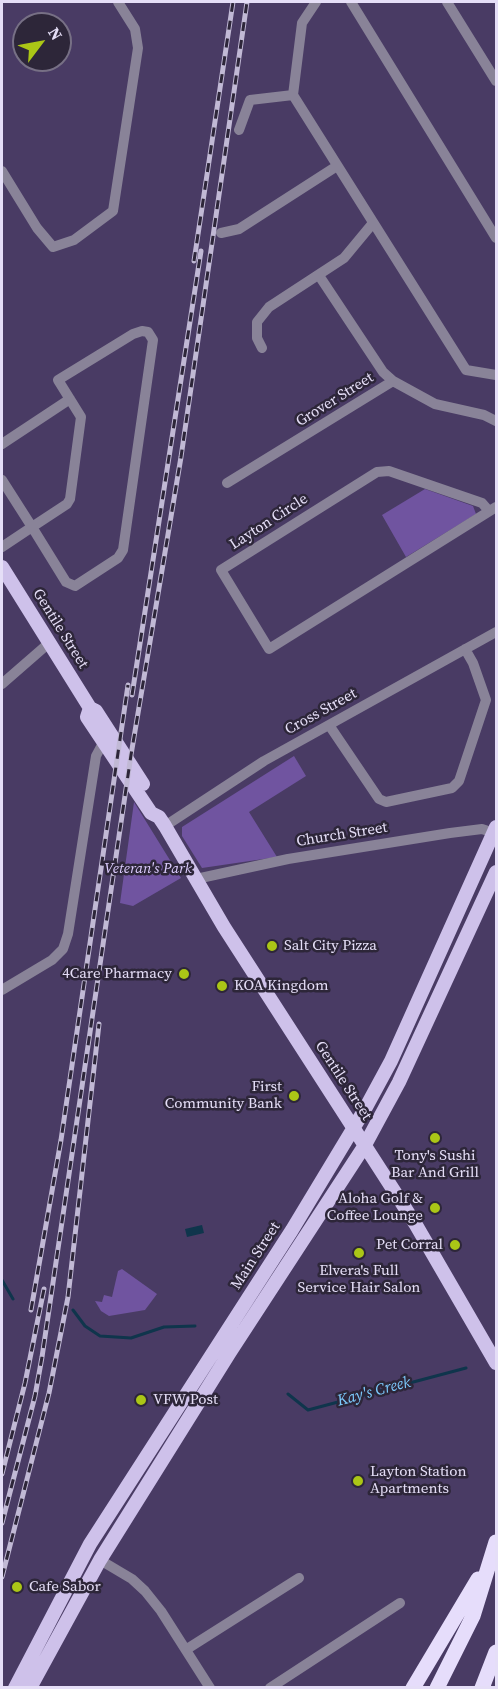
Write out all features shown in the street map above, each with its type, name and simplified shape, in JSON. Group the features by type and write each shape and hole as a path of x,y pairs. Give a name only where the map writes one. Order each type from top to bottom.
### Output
{"highway":[{"path":"413,1688 494,1549"},
{"path":"437,1688 473,1616 494,1549"},
{"path":"482,1688 496,1652"}],"main road":[{"name":"Gentile Street","path":"2,567 90,708 96,711 159,808 162,822 196,879 416,1225 496,1363"},
{"name":"Gentile Street","path":"90,708 87,717 151,813 162,822"},
{"name":"Main Street","path":"15,1688 90,1544 292,1230 354,1128 391,1061 496,832"},
{"path":"484,900 486,874 496,850"},
{"path":"30,1688 100,1560 365,1145 399,1082 496,872"}],"street":[{"path":"2,171 37,228 53,247 74,240 113,211 138,38 118,2"},
{"path":"316,2 302,22 293,95 466,370 496,375"},
{"path":"351,2 496,238"},
{"path":"447,2 496,81"},
{"path":"239,130 250,100 293,95"},
{"path":"221,233 239,228 337,166"},
{"path":"262,348 257,338 257,322 269,307 320,277 344,258 373,223"},
{"path":"320,277 383,372 393,381"},
{"path":"2,480 32,527 66,582 72,586 111,563 123,550 153,340 148,332 133,334 58,380 81,417 70,499 67,504 32,527 2,547"},
{"name":"Grover Street","path":"226,483 393,381 435,404 484,414 496,421"},
{"path":"2,444 70,399"},
{"name":"Layton Circle","path":"389,471 482,502 493,509 269,649 221,570 377,472 389,471"},
{"name":"Cross Street","path":"162,822 329,724 496,632"},
{"path":"2,684 50,643"},
{"path":"329,724 379,799 386,802 452,788 459,781 486,700 474,663 465,649"},
{"path":"2,990 52,960 63,949 68,934 96,756 104,743"},
{"name":"Church Street","path":"196,879 288,859 450,833 482,829 496,832"},
{"path":"100,1560 132,1579 145,1590 210,1688"},
{"path":"186,1649 299,1578"},
{"path":"270,1688 399,1603"}],"green space":[{"path":"425,489 473,506 476,514 406,557 382,515"},
{"path":"294,756 306,776 249,812 277,857 202,868 182,836 182,827"},
{"name":"Veteran's Park","path":"134,802 181,878 133,906 120,903"},
{"path":"122,1269 157,1294 145,1310 109,1316 101,1311 95,1301 102,1302 104,1295 112,1297 118,1271"}],"water":[{"path":"202,1225 204,1233 187,1237 185,1229"}],"waterway":[{"name":"Kay's Creek","path":"2,1280 13,1299"},
{"name":"Kay's Creek","path":"73,1310 85,1326 100,1336 131,1338 164,1327 195,1326"},
{"name":"Kay's Creek","path":"288,1394 308,1410 466,1368"}],"railway":[{"path":"194,261 233,2"},
{"path":"2,1523 35,1396 42,1357 131,755 181,457 247,2"},
{"path":"132,695 201,251"},
{"path":"31,1310 61,1140 128,685"},
{"path":"2,1577 49,1393 68,1297 99,1024"},
{"path":"2,1474 25,1383 44,1289"}],"place":[{"name":"Salt City Pizza","path":"272,946"},
{"name":"4Care Pharmacy","path":"184,974"},
{"name":"KOA Kingdom","path":"222,986"},
{"name":"First Community Bank","path":"294,1096"},
{"name":"Tony's Sushi Bar And Grill","path":"435,1138"},
{"name":"Aloha Golf & Coffee Lounge","path":"435,1208"},
{"name":"Pet Corral","path":"455,1245"},
{"name":"Elvera's Full Service Hair Salon","path":"359,1253"},
{"name":"VFW Post","path":"141,1400"},
{"name":"Layton Station Apartments","path":"358,1481"},
{"name":"Cafe Sabor","path":"17,1587"}]}
